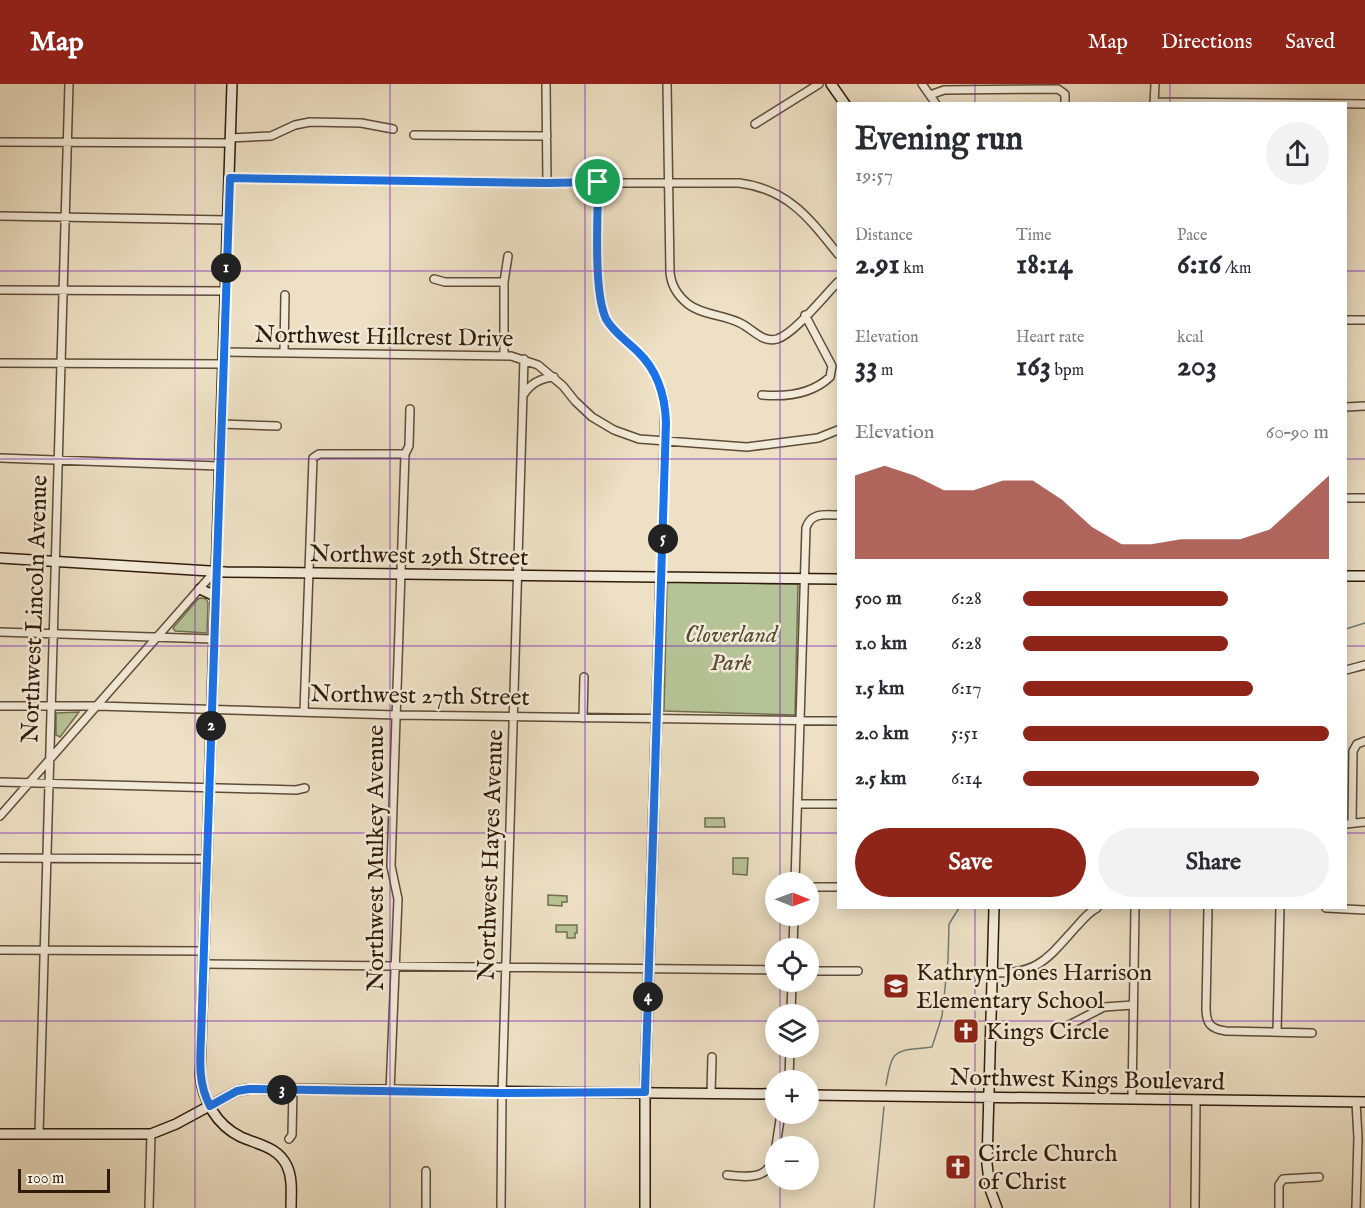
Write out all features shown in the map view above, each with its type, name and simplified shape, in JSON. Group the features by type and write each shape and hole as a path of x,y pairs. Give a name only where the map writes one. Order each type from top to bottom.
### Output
{"street":[{"name":"Northwest Lincoln Avenue","path":"39,1134 69,84"},
{"path":"232,84 200,1072 204,1094 218,1120 231,1131 271,1148 284,1161 291,1180 291,1208"},
{"path":"546,84 547,183"},
{"path":"667,84 670,272 674,286 683,299 694,308 734,320 760,337 771,340 786,334 837,283"},
{"path":"755,124 819,84"},
{"path":"831,84 844,102"},
{"path":"922,84 934,102"},
{"path":"1154,102 1155,84"},
{"path":"930,96 944,90 1058,89 1065,94 1065,102"},
{"path":"1347,104 1365,104"},
{"path":"0,142 230,141 271,136 296,124 310,122 361,123 393,129"},
{"path":"414,135 547,136"},
{"path":"230,178 547,183 739,183 774,192 801,211 837,253"},
{"path":"598,182 599,288 602,306 612,327 639,352 656,376 665,404 662,577 645,1092 645,1208"},
{"path":"0,216 227,220"},
{"path":"504,355 504,282 508,256"},
{"path":"434,279 445,282 504,282"},
{"path":"0,290 225,291"},
{"path":"284,352 285,295"},
{"path":"762,394 796,394 830,377 832,366 806,315"},
{"path":"1347,320 1365,321"},
{"name":"Northwest Hillcrest Drive","path":"223,352 504,355 524,359 538,364 554,377 585,411 605,425 639,439 741,447 765,446 818,438 837,430"},
{"name":"Northwest Hayes Avenue","path":"501,1208 502,1093 524,359"},
{"path":"0,363 223,364"},
{"path":"524,394 538,380 554,377"},
{"path":"1347,407 1365,406"},
{"name":"Northwest Mulkey Avenue","path":"390,1091 398,899 391,866 400,574 405,454 409,446 410,409"},
{"path":"221,424 277,426"},
{"path":"304,712 313,458 315,455 405,454"},
{"path":"0,458 219,466"},
{"path":"1347,498 1365,498"},
{"path":"795,872 806,528 809,520 818,515 837,515"},
{"name":"Northwest 29th Street","path":"0,558 215,572 837,579"},
{"path":"0,816 215,572"},
{"path":"1347,576 1365,576"},
{"path":"200,589 215,596"},
{"path":"0,632 213,639"},
{"path":"1347,670 1365,665"},
{"path":"583,718 584,677"},
{"name":"Northwest 27th Street","path":"0,706 97,706 396,715 837,722"},
{"path":"1365,741 1357,744 1353,752 1349,824 1365,822"},
{"path":"0,782 296,790 305,788"},
{"path":"798,804 837,804"},
{"path":"0,858 206,859"},
{"path":"819,887 836,887"},
{"path":"994,909 987,1164 990,1189 997,1208"},
{"path":"992,973 1017,973 1037,966 1052,954 1088,914 1096,909"},
{"path":"1132,1099 1135,909"},
{"path":"1208,909 1207,1022 1218,1030 1312,1033"},
{"path":"1277,1032 1280,909"},
{"path":"1346,909 1365,910"},
{"path":"0,950 203,951"},
{"path":"203,964 765,970"},
{"path":"819,971 858,971"},
{"path":"1071,1024 1104,1007 1133,1005"},
{"path":"711,1093 712,1057"},
{"path":"0,1134 151,1134 164,1130 242,1090 765,1094"},
{"path":"289,1139 292,1135 294,1090"},
{"name":"Northwest Kings Boulevard","path":"819,1095 1360,1102"},
{"path":"1195,1208 1196,1101"},
{"path":"1356,1208 1360,1102"},
{"path":"149,1208 151,1134"},
{"path":"727,1175 748,1178 765,1170"},
{"path":"426,1171 426,1208"},
{"path":"1279,1208 1279,1185 1283,1179 1319,1178"}],"green space":[{"name":"Cloverland Park","path":"667,582 798,584 795,715 664,711"},
{"path":"201,598 206,599 208,603 207,633 175,631 173,628"},
{"path":"79,712 60,737 56,735 56,713"},
{"path":"705,818 724,818 725,827 705,827"},
{"path":"733,858 748,858 747,875 733,874"},
{"path":"548,895 567,896 567,902 562,902 562,906 548,905"},
{"path":"556,925 577,925 575,938 567,938 567,932 556,932"}],"waterway":[{"path":"1347,629 1365,623"},
{"path":"886,1085 891,1063 897,1053 932,1047 942,1016 949,924 958,909"},
{"path":"874,1208 884,1107"}],"place":[{"name":"Kathryn Jones Harrison Elementary School","path":"896,986"},
{"name":"Kings Circle","path":"966,1031"},
{"name":"Circle Church of Christ","path":"958,1167"}],"route":[{"path":"230,178 598,182 599,288 602,306 612,327 639,352 652,368 664,397 666,422 645,1092 502,1093 249,1089 237,1091 210,1106 204,1094 200,1072 230,178"}]}
